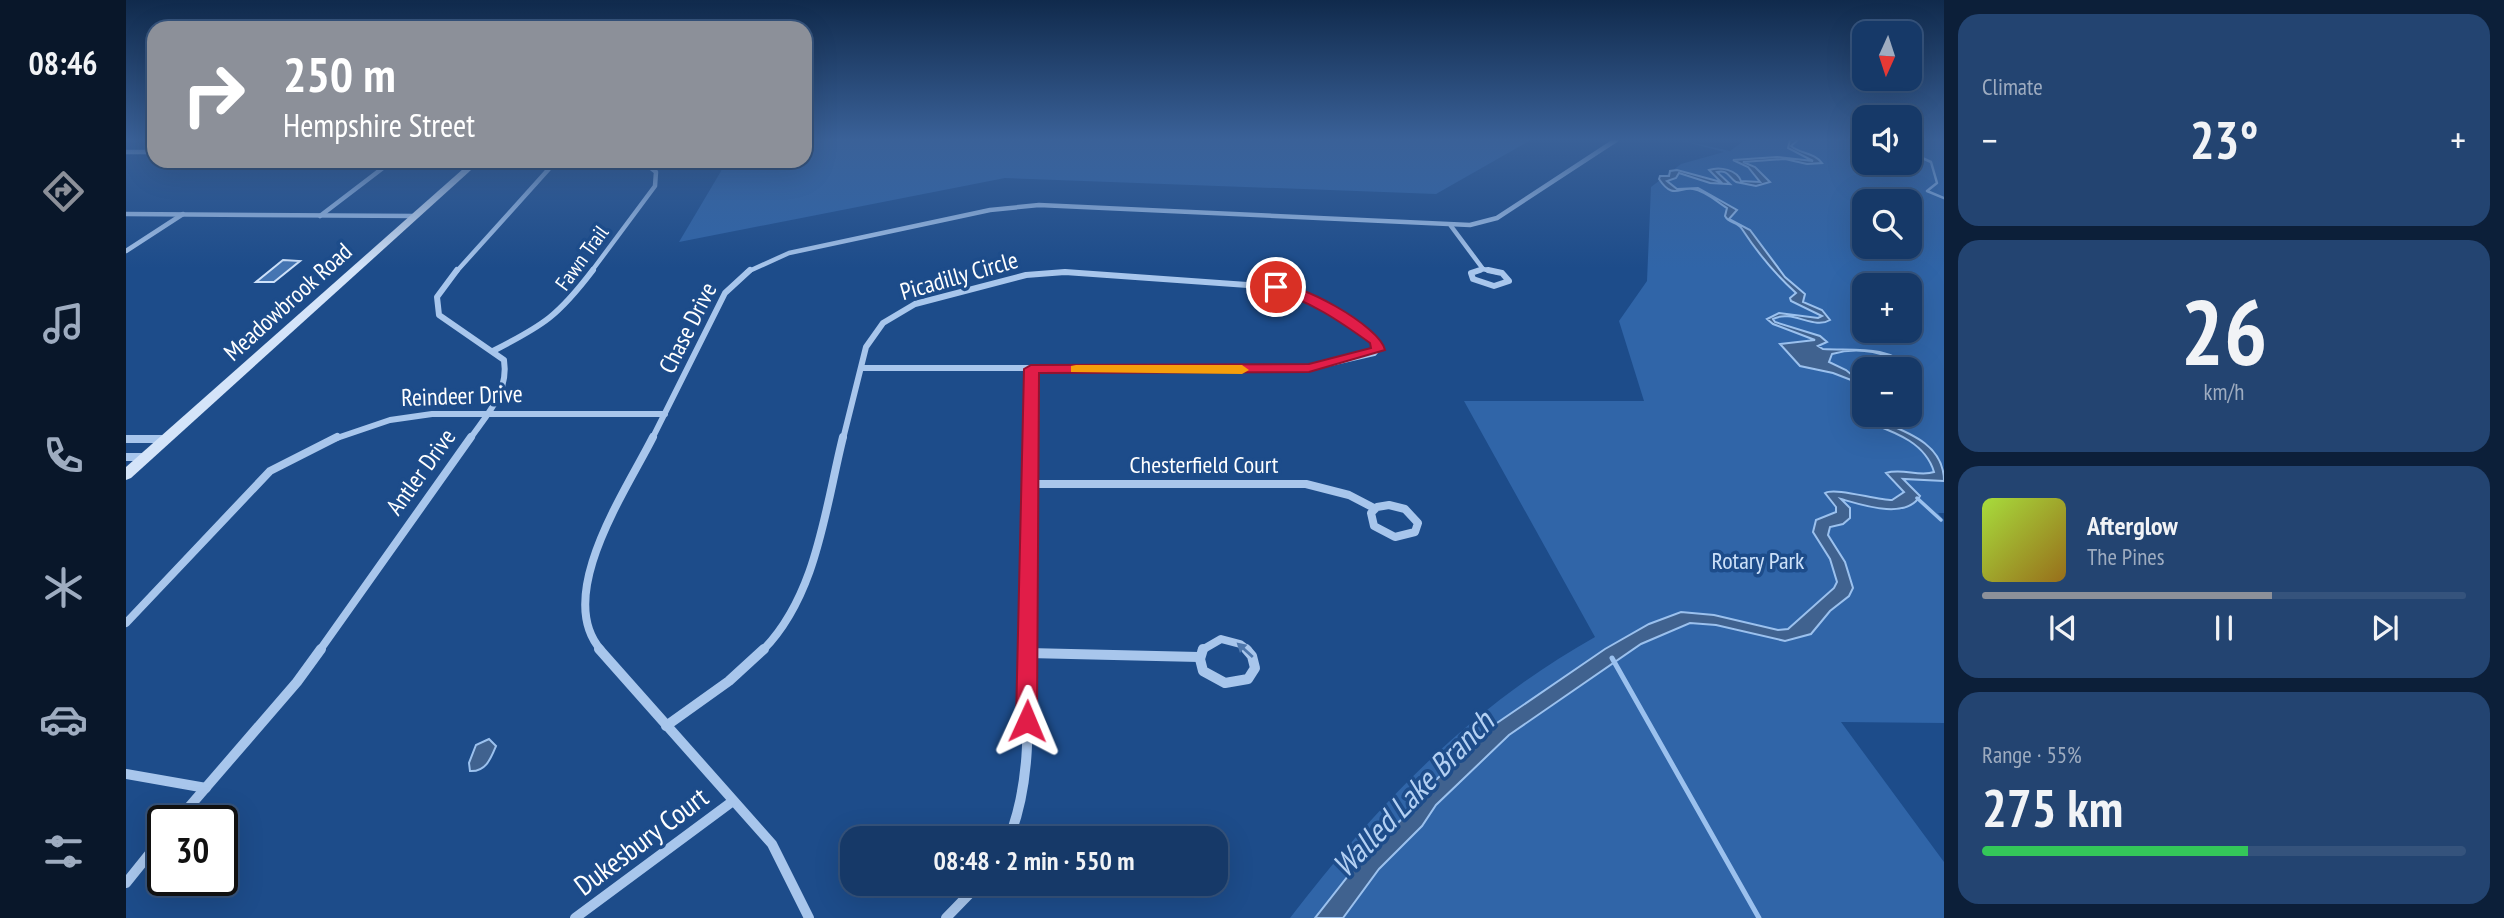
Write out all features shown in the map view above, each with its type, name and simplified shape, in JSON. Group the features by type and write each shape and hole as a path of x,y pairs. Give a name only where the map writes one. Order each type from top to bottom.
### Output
{"street":[{"path":"320,216 363,183"},
{"name":"Meadowbrook Road","path":"126,475 453,183"},
{"path":"493,351 445,322 438,313 437,299 444,285 536,183"},
{"name":"Fawn Trail","path":"493,351 539,328 575,296 656,183"},
{"name":"Chase Drive","path":"809,918 772,844 596,645 585,624 582,603 585,582 597,553 729,288 758,265 802,250 989,210 1038,205 1451,226 1497,218 1550,183"},
{"path":"126,214 416,216"},
{"path":"126,251 184,214"},
{"path":"1451,226 1483,269 1502,273 1509,281 1505,285 1494,286 1473,279 1471,273 1483,269"},
{"name":"Picadilly Circle","path":"666,726 750,666 771,644 793,612 806,582 861,368 872,335 905,308 972,288 1058,272 1238,282 1276,287 1328,307 1372,337 1379,348 1374,353 1309,368 1031,369"},
{"name":"Antler Drive","path":"191,805 297,682 488,414 507,379 504,360 493,351"},
{"path":"861,368 1031,369 1025,780 1014,826"},
{"name":"Reindeer Drive","path":"126,623 270,471 347,432 390,420 432,414 665,414"},
{"path":"126,439 166,439"},
{"path":"126,457 146,457"},
{"name":"Chesterfield Court","path":"1030,484 1306,484 1349,495 1374,508 1389,505 1405,509 1416,518 1418,528 1403,537 1387,534 1370,521 1374,508"},
{"path":"1231,640 1253,654 1255,668 1253,674 1241,682 1225,683 1203,671 1199,657 1201,650 1213,641 1231,640"},
{"path":"1028,653 1199,657"},
{"path":"126,774 205,788"},
{"name":"Dukesbury Court","path":"575,918 733,801"},
{"path":"126,883 147,857"},
{"path":"946,918 967,896"}],"green space":[{"path":"714,183 980,183 679,242"},
{"path":"1135,183 1456,183 1436,194"},
{"name":"Rotary Park","path":"1656,183 1944,183 1944,513 1938,513 1944,520 1944,723 1841,722 1944,862 1944,918 1290,918 1356,837 1428,762 1466,727 1507,695 1595,637 1464,401 1644,401 1619,321 1647,281 1651,187"}],"shaded area":[{"path":"1662,183 1669,183 1677,189 1698,188 1737,210 1729,219 1750,230 1785,277 1805,294 1803,302 1822,310 1830,320 1817,323 1788,316 1773,319 1775,322 1820,336 1827,342 1818,346 1823,349 1870,350 1894,357 1863,351 1832,354 1829,362 1846,370 1852,375 1852,380 1800,366 1780,344 1815,340 1773,324 1767,319 1779,313 1818,318 1822,316 1791,301 1790,298 1796,293 1767,263 1740,226 1727,219 1727,208 1698,190 1668,189"},
{"path":"1740,183 1767,183 1756,186"},
{"path":"1880,427 1896,427 1922,441 1938,458 1944,481 1903,479 1920,496 1905,507 1894,509 1841,499 1850,508 1850,518 1843,524 1830,527 1828,535 1845,562 1853,588 1849,596 1830,611 1811,634 1785,641 1716,625 1690,623 1641,644 1509,735 1436,805 1422,826 1379,869 1343,918 1315,918 1363,857 1407,814 1421,794 1494,725 1605,649 1649,624 1681,612 1714,615 1778,630 1788,629 1834,588 1837,582 1830,559 1813,532 1816,520 1836,512 1836,507 1825,493 1837,492 1892,500 1904,492 1886,473 1934,472 1923,452 1896,433"},
{"path":"489,739 496,746 490,759 484,767 470,771 469,763 476,745"}],"building":[{"path":"283,260 300,261 274,282 256,282"}],"waterway":[{"path":"1937,183 1927,191 1944,198"},
{"path":"1917,498 1941,520"},
{"path":"1612,658 1759,918"}],"slow traffic":[{"path":"1076,369 1242,370"}],"route":[{"path":"1027,721 1031,369 1309,368 1378,350 1378,344 1372,337 1332,310 1306,296 1276,287"}],"water label":[{"name":"Walled Lake Branch","path":"1413,794"}]}
